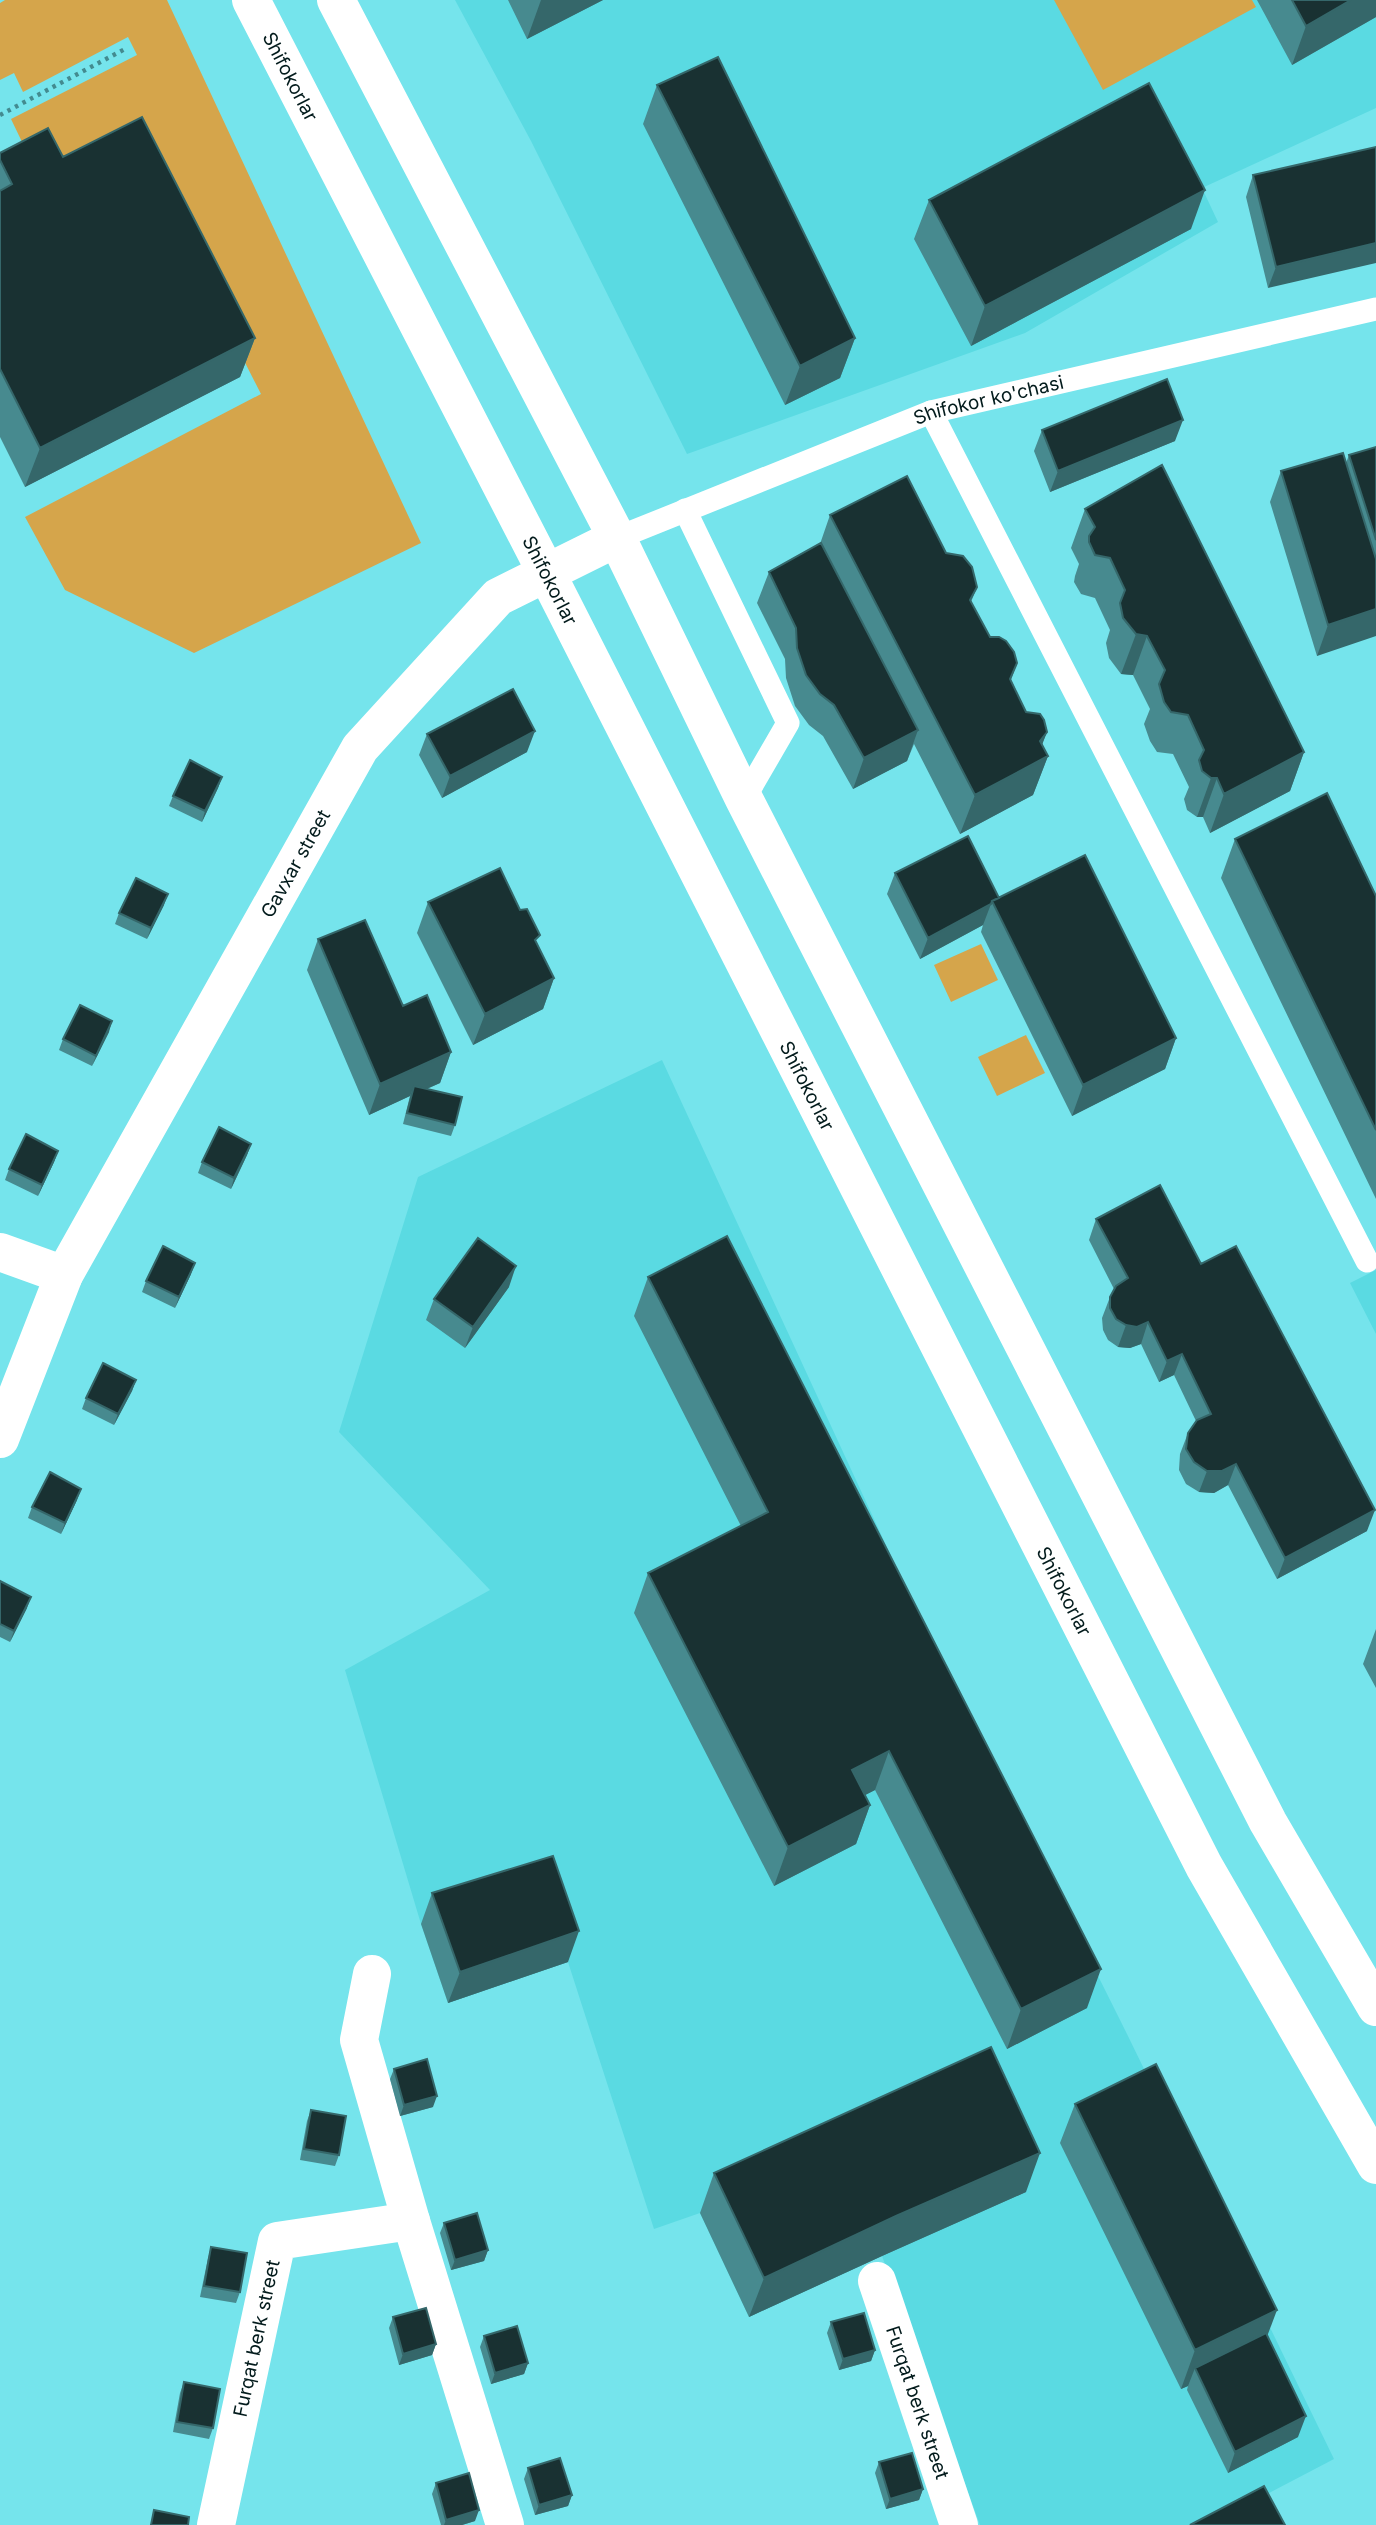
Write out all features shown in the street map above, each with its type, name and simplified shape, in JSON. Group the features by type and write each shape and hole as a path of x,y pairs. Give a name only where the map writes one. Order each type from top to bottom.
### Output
{"main road":[{"name":"Shifokorlar","path":"251,0 547,574 1204,1866 1376,2165"},
{"path":"336,0 617,538 744,799 1268,1822 1376,2007"},
{"name":"Gavxar street","path":"0,1439 64,1275 360,748 498,597 617,538"},
{"path":"0,1252 64,1275"},
{"path":"372,1974 359,2040 411,2221 505,2525"},
{"name":"Furqat berk street","path":"216,2525 277,2241 411,2221"},
{"name":"Furqat berk street","path":"877,2281 959,2525"}],"lane":[{"name":"Shifokor ko'chasi","path":"617,538 931,412 1376,309"},
{"path":"931,412 1367,1261"},
{"path":"685,510 788,723 744,799"}],"path":[{"path":"0,116 125,49"}],"shaded area":[{"path":"5,0 167,0 421,543 194,653 65,590 25,517 261,394 132,140 70,171 23,144 11,119 137,55 128,37 23,92 14,73 0,80 0,3"},
{"path":"455,0 1376,0 1376,108 1202,188 1218,222 1025,333 687,454 531,141"},
{"path":"1054,0 1252,0 1256,7 1103,90"},
{"path":"981,944 998,980 951,1002 934,965"},
{"path":"1026,1035 1045,1073 997,1096 978,1057"},
{"path":"662,1060 922,1623 1127,2034 1334,2459 1208,2525 980,2525 882,2256 749,2317 700,2213 654,2229 568,1962 448,2003 421,1924 345,1670 490,1590 339,1432 418,1177"},
{"path":"1376,1270 1376,1334 1350,1283"}],"building":[{"path":"1292,0 1351,0 1306,26"},
{"path":"718,57 855,338 800,366 657,85"},
{"path":"1149,83 1205,190 985,306 929,200"},
{"path":"142,117 255,338 40,448 0,369 0,191 12,184 0,160 0,153 48,128 63,157"},
{"path":"1376,147 1376,243 1276,267 1253,175"},
{"path":"1167,379 1183,420 1058,471 1042,430"},
{"path":"1376,447 1376,540 1349,455"},
{"path":"1343,453 1376,559 1376,609 1328,625 1281,471"},
{"path":"1162,465 1304,752 1224,794 1217,778 1211,778 1202,771 1199,760 1204,750 1188,715 1171,712 1164,702 1159,684 1165,670 1147,636 1136,634 1123,618 1120,603 1125,590 1110,558 1095,555 1089,542 1089,536 1095,527 1085,509"},
{"path":"907,476 946,553 963,556 972,567 977,587 970,600 990,637 999,637 1006,641 1014,652 1017,663 1010,679 1026,712 1040,714 1047,732 1040,741 1048,756 975,795 830,515"},
{"path":"821,543 918,730 864,758 834,705 820,694 806,675 797,648 796,628 769,572"},
{"path":"513,689 535,731 450,776 427,734"},
{"path":"190,760 222,777 205,811 173,796"},
{"path":"1327,793 1376,896 1376,1130 1235,839"},
{"path":"968,836 999,898 928,938 895,873"},
{"path":"1085,855 1176,1038 1083,1085 992,901"},
{"path":"500,868 520,910 527,909 540,935 535,940 554,978 485,1014 428,902"},
{"path":"136,878 168,894 151,928 119,913"},
{"path":"365,920 403,1006 427,995 451,1052 380,1084 318,939"},
{"path":"80,1005 112,1021 96,1056 63,1039"},
{"path":"414,1086 462,1097 455,1125 407,1113"},
{"path":"219,1127 251,1144 234,1178 202,1162"},
{"path":"26,1134 58,1151 42,1185 9,1169"},
{"path":"1160,1185 1201,1264 1236,1246 1375,1510 1285,1558 1236,1464 1222,1471 1207,1471 1194,1462 1186,1449 1188,1433 1197,1420 1211,1414 1182,1354 1167,1361 1148,1322 1137,1327 1126,1325 1116,1319 1110,1308 1110,1297 1116,1286 1128,1278 1096,1219"},
{"path":"727,1236 1101,1969 1021,2009 889,1751 852,1770 870,1805 788,1847 648,1573 768,1512 648,1277"},
{"path":"478,1238 516,1266 473,1327 434,1299"},
{"path":"163,1246 195,1263 179,1297 146,1281"},
{"path":"103,1363 136,1380 118,1414 86,1398"},
{"path":"50,1472 81,1489 65,1523 32,1507"},
{"path":"0,1581 31,1597 14,1631 0,1624"},
{"path":"553,1856 579,1931 460,1972 432,1893"},
{"path":"991,2047 1040,2153 764,2278 714,2173"},
{"path":"427,2059 437,2096 404,2105 394,2069"},
{"path":"1156,2064 1277,2310 1195,2350 1075,2104"},
{"path":"311,2110 346,2116 339,2155 304,2149"},
{"path":"477,2213 488,2250 455,2260 444,2223"},
{"path":"211,2247 247,2253 240,2292 204,2286"},
{"path":"426,2308 436,2344 403,2354 393,2317"},
{"path":"864,2313 875,2350 843,2359 831,2322"},
{"path":"517,2326 528,2363 495,2373 484,2336"},
{"path":"1266,2333 1306,2416 1235,2452 1195,2368"},
{"path":"184,2382 220,2389 213,2428 177,2422"},
{"path":"912,2453 923,2489 890,2499 879,2462"},
{"path":"560,2458 572,2495 539,2505 528,2468"},
{"path":"469,2473 479,2510 446,2520 436,2483"},
{"path":"1264,2486 1285,2525 1190,2525"},
{"path":"154,2510 189,2517 188,2525 151,2525"}]}
